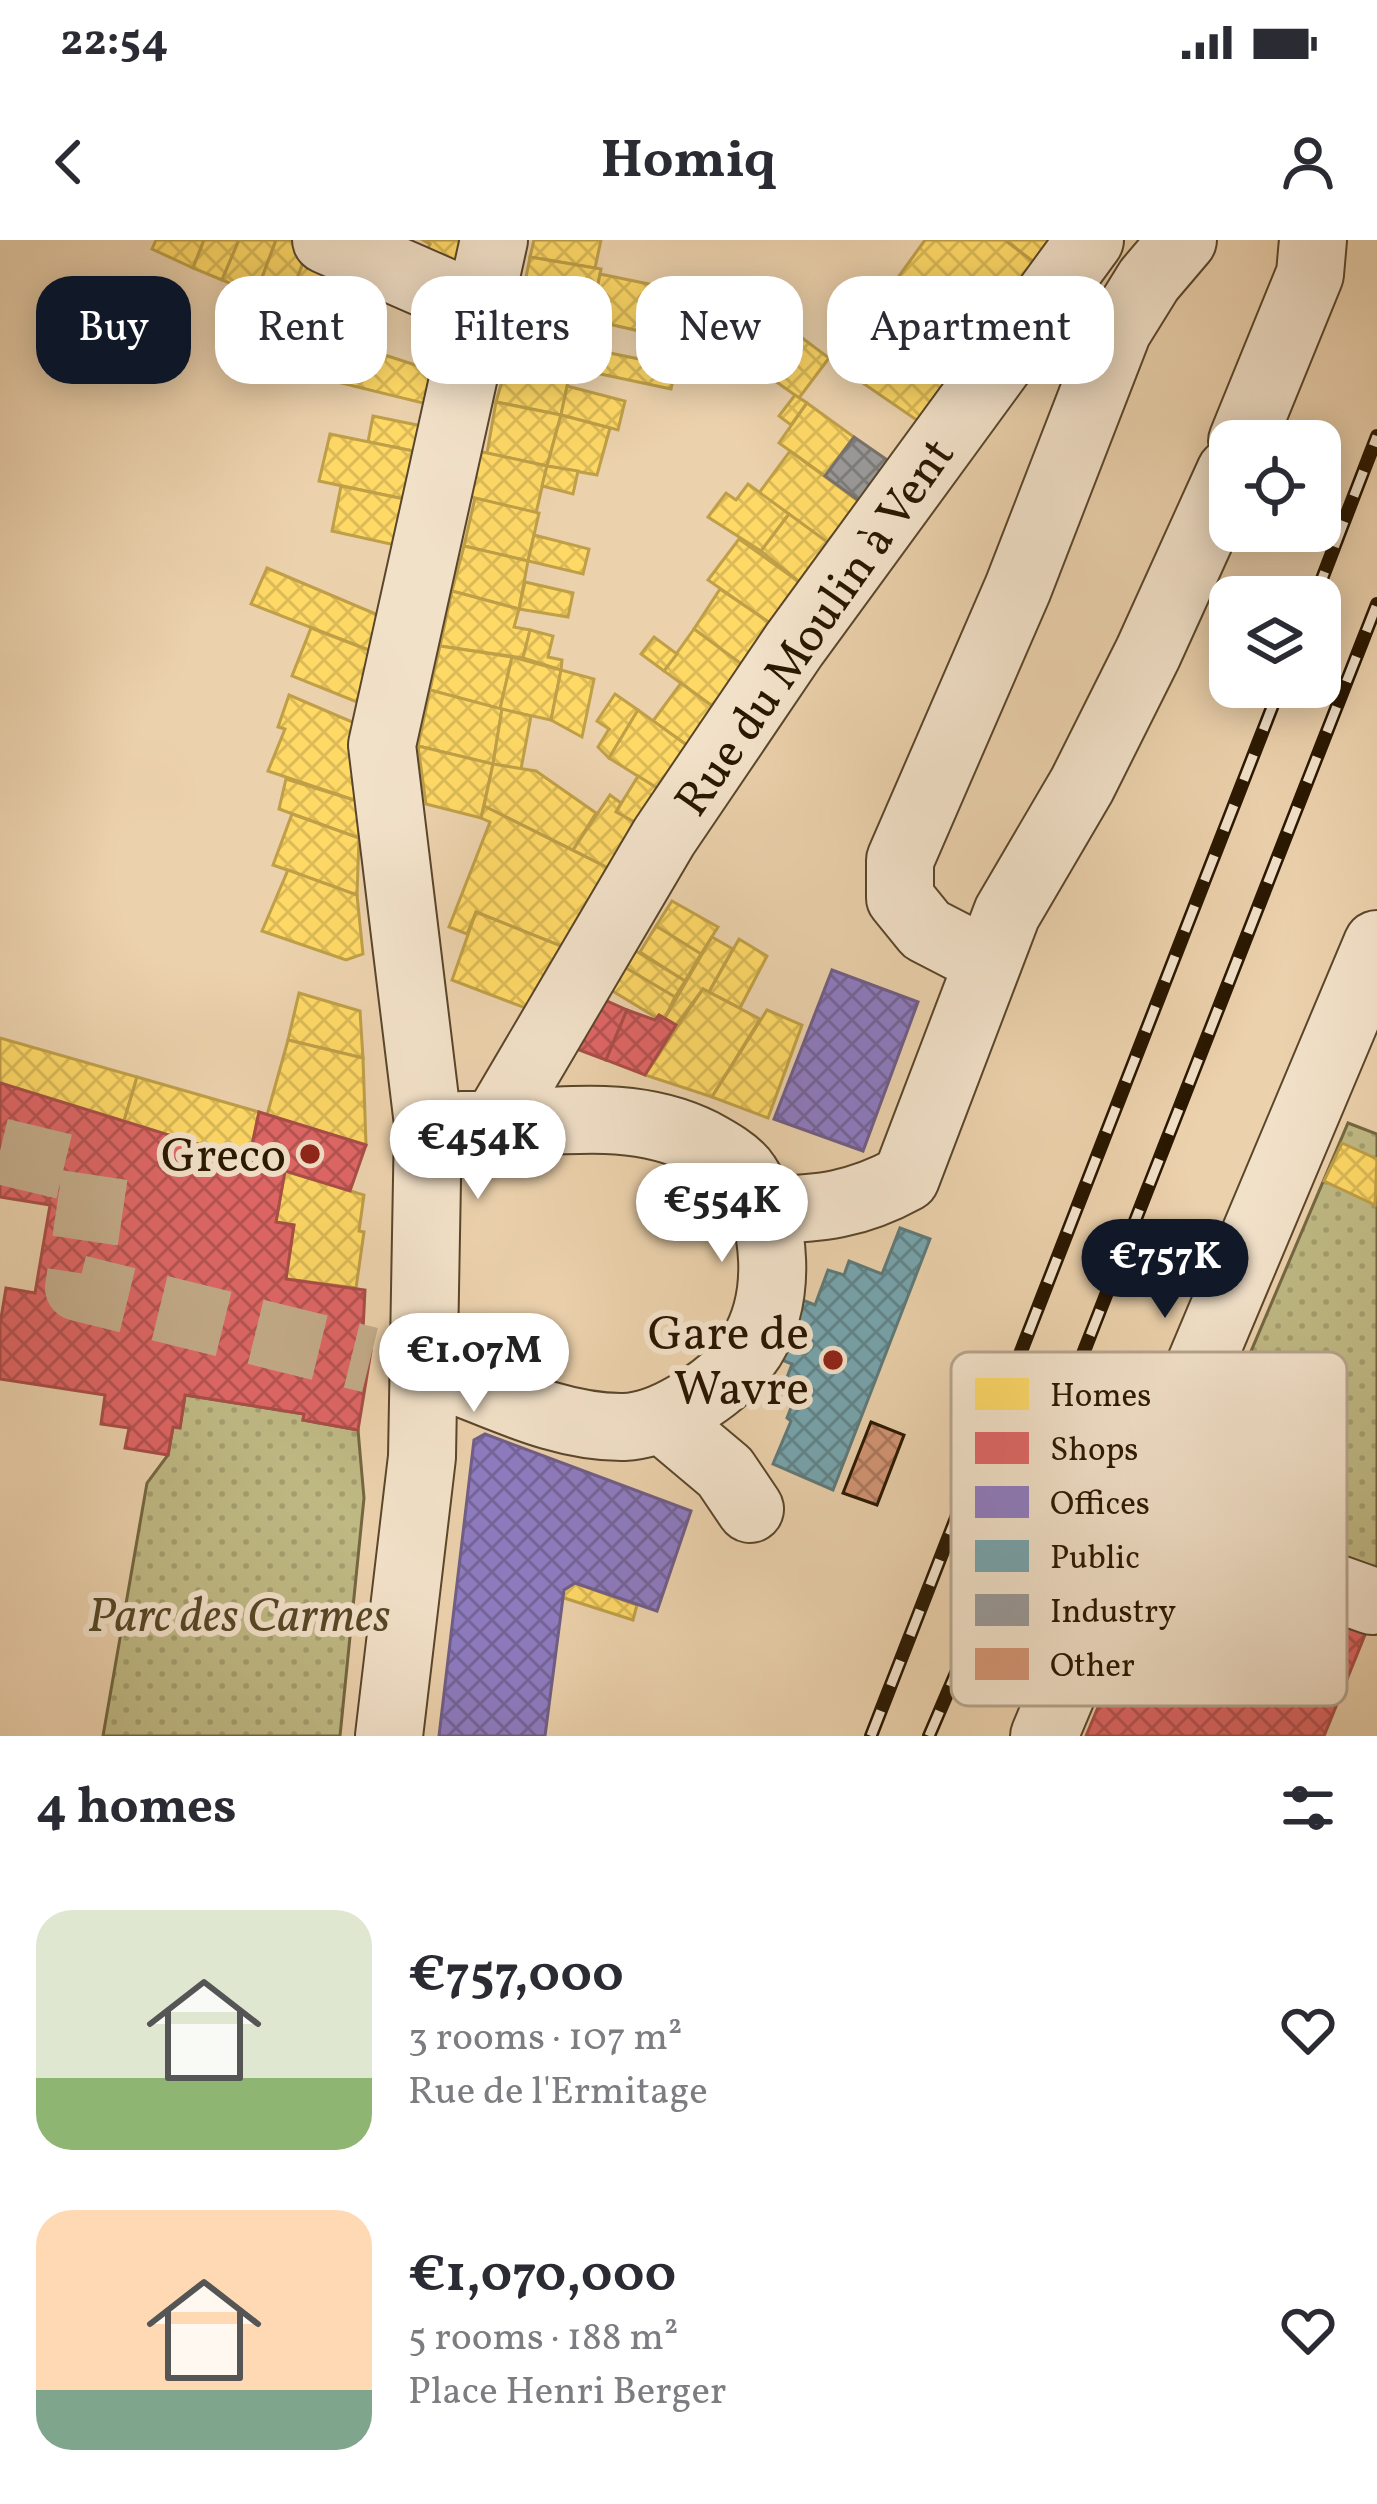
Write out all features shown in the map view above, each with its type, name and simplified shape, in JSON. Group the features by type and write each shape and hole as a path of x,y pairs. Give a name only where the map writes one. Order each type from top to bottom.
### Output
{"street":[{"path":"326,240 411,277"},
{"path":"486,276 494,240"},
{"name":"Rue du Moulin à Vent","path":"494,1126 664,837 794,645 1090,240"},
{"path":"988,962 926,931 900,898 899,860 1018,588 1118,329 1149,280 1183,240"},
{"path":"1251,420 1310,274 1313,240"},
{"path":"389,1736 422,1457 425,1369 450,1276 382,746 462,384"},
{"path":"765,1210 815,1209 869,1198 906,1178 1007,913 1082,785 1209,518"},
{"path":"1207,1352 1377,944"},
{"path":"425,1369 571,1424 628,1427 662,1419 712,1392 750,1349 763,1322 774,1266 765,1210 744,1170 704,1143 662,1126 601,1117 494,1126 428,1124"},
{"path":"662,1419 725,1472 750,1509"},
{"path":"1347,1592 1372,1601"},
{"path":"1044,1736 1057,1706"}],"green space":[{"path":"1348,1123 1377,1134 1377,1594 1347,1584 1347,1352 1251,1352"},
{"name":"Parc des Carmes","path":"185,1395 304,1414 303,1420 358,1430 364,1498 340,1736 103,1736 147,1483 168,1455 173,1427 180,1427"}],"building: Homes":[{"path":"156,240 204,240 193,268 152,249"},
{"path":"204,240 239,240 224,276 193,268"},
{"path":"239,240 276,240 263,276 224,276"},
{"path":"276,240 309,247 298,276 263,276"},
{"path":"423,240 465,240 459,266 420,265 430,244"},
{"path":"534,240 601,240 595,268 530,257"},
{"path":"925,240 1005,240 1034,262 1024,276 899,276"},
{"path":"1005,240 1051,240 1034,262"},
{"path":"309,247 342,262 336,276 298,276"},
{"path":"530,257 601,269 600,276 526,276"},
{"path":"342,262 371,276 336,276"},
{"path":"612,276 636,281 636,330 612,325"},
{"path":"803,338 827,361 799,398 779,384 803,384"},
{"path":"612,353 636,358 636,382 612,376"},
{"path":"387,356 411,364 411,384 431,384 427,404 345,384 387,384"},
{"path":"501,384 568,384 561,415 496,402"},
{"path":"864,384 949,384 921,423"},
{"path":"567,386 625,401 618,430 561,415"},
{"path":"795,395 807,403 791,425 779,416"},
{"path":"496,402 561,415 547,466 487,453"},
{"path":"807,403 854,437 825,476 779,443"},
{"path":"561,415 610,428 597,475 547,466"},
{"path":"373,416 422,426 418,452 368,442"},
{"path":"330,434 418,452 404,499 319,481"},
{"path":"478,451 547,466 536,513 466,496"},
{"path":"790,451 865,506 834,547 759,493"},
{"path":"547,466 578,471 573,494 542,486"},
{"path":"748,484 789,514 761,551 708,517 726,493 736,500"},
{"path":"341,486 404,499 395,545 332,531"},
{"path":"475,498 539,513 528,561 464,546"},
{"path":"789,514 834,547 806,587 761,551"},
{"path":"534,535 589,549 583,574 528,561"},
{"path":"739,539 806,587 777,628 708,580"},
{"path":"464,546 528,561 519,609 452,591"},
{"path":"267,568 378,615 371,651 251,604"},
{"path":"525,582 573,593 568,617 519,609"},
{"path":"720,589 773,625 744,666 694,629"},
{"path":"452,591 519,609 514,627 530,630 523,658 440,646"},
{"path":"311,628 371,651 357,702 292,676"},
{"path":"694,629 748,669 718,710 664,671"},
{"path":"530,630 553,636 548,657 562,660 561,670 523,658"},
{"path":"654,637 677,654 664,671 641,654"},
{"path":"440,646 512,657 500,709 430,690"},
{"path":"512,657 561,670 551,720 500,709"},
{"path":"561,670 594,679 582,737 551,720"},
{"path":"681,683 716,709 688,746 653,721"},
{"path":"430,690 502,709 493,764 418,746"},
{"path":"615,694 638,710 609,758 598,747 609,729 597,721"},
{"path":"289,695 357,724 357,801 268,771 285,729 278,727"},
{"path":"502,709 531,716 521,769 493,764"},
{"path":"638,710 688,746 660,790 609,758"},
{"path":"418,746 493,764 481,818 426,804"},
{"path":"493,764 536,771 596,813 573,850 484,806"},
{"path":"638,776 660,790 638,824 616,812"},
{"path":"286,779 357,801 359,838 279,809"},
{"path":"610,795 621,803 616,812 638,824 614,871 573,850"},
{"path":"484,806 614,871 566,948 476,912 467,934 449,927 490,822 481,818"},
{"path":"292,814 359,838 357,895 273,865"},
{"path":"288,870 357,895 363,954 346,960 262,931"},
{"path":"672,901 718,927 701,954 656,926"},
{"path":"476,912 566,948 528,1009 452,980"},
{"path":"656,926 701,954 685,981 640,952"},
{"path":"712,937 733,949 709,992 703,989 676,1025 665,1018"},
{"path":"739,939 767,956 740,1008 709,992"},
{"path":"631,948 685,981 675,997 621,965"},
{"path":"621,965 675,997 665,1018 657,1018 606,987"},
{"path":"703,989 760,1019 712,1097 645,1075"},
{"path":"299,993 360,1011 363,1058 288,1040"},
{"path":"767,1010 802,1025 768,1118 712,1097"},
{"path":"0,1038 137,1077 124,1121 0,1083"},
{"path":"288,1040 363,1058 366,1145 267,1115"},
{"path":"137,1077 259,1112 252,1145 259,1147 256,1162 124,1121"},
{"path":"1342,1143 1377,1159 1375,1205 1324,1181"},
{"path":"285,1171 364,1195 356,1288 286,1279 294,1225 276,1222"},
{"path":"575,1583 637,1605 633,1620 561,1597"}],"building: Shops":[{"path":"596,996 627,1010 606,1060 577,1049"},
{"path":"627,1010 655,1020 659,1015 676,1025 645,1075 606,1060"},
{"path":"0,1083 285,1171 276,1222 294,1225 286,1279 365,1290 362,1350 371,1351 358,1430 303,1420 304,1414 185,1395 180,1428 173,1427 168,1455 125,1448 129,1428 101,1424 105,1395 0,1379 0,1324 6,1288 35,1293 50,1205 0,1197"},
{"name":"Greco","path":"259,1112 366,1145 350,1191 256,1162 259,1147 252,1145"},
{"path":"1347,1612 1371,1620 1347,1679"},
{"path":"1099,1706 1336,1706 1324,1736 1086,1736"}],"building: Offices":[{"path":"832,970 918,1002 863,1151 774,1119"},
{"path":"485,1434 691,1511 657,1611 575,1583 564,1590 545,1736 439,1736 474,1440"}],"building: Public":[{"name":"Gare de Wavre","path":"900,1228 930,1239 833,1490 773,1464 791,1421 787,1418 792,1405 779,1399 792,1364 772,1356 795,1297 815,1305 828,1270 844,1275 849,1261 882,1274"}],"building: Industry":[{"path":"854,437 890,462 862,503 825,476"}],"building: Other":[{"path":"871,1422 904,1435 877,1505 843,1493"}],"tunnel":[{"path":"0,1151 95,1174 78,1288 370,1360"}],"railway":[{"path":"1323,576 1377,436"},
{"path":"1084,1352 1377,604"},
{"path":"1021,1352 1272,708"},
{"path":"871,1736 951,1531"},
{"path":"929,1736 951,1685"}],"place":[{"name":"Greco","path":"310,1154"},
{"name":"Gare de Wavre","path":"833,1360"}]}
